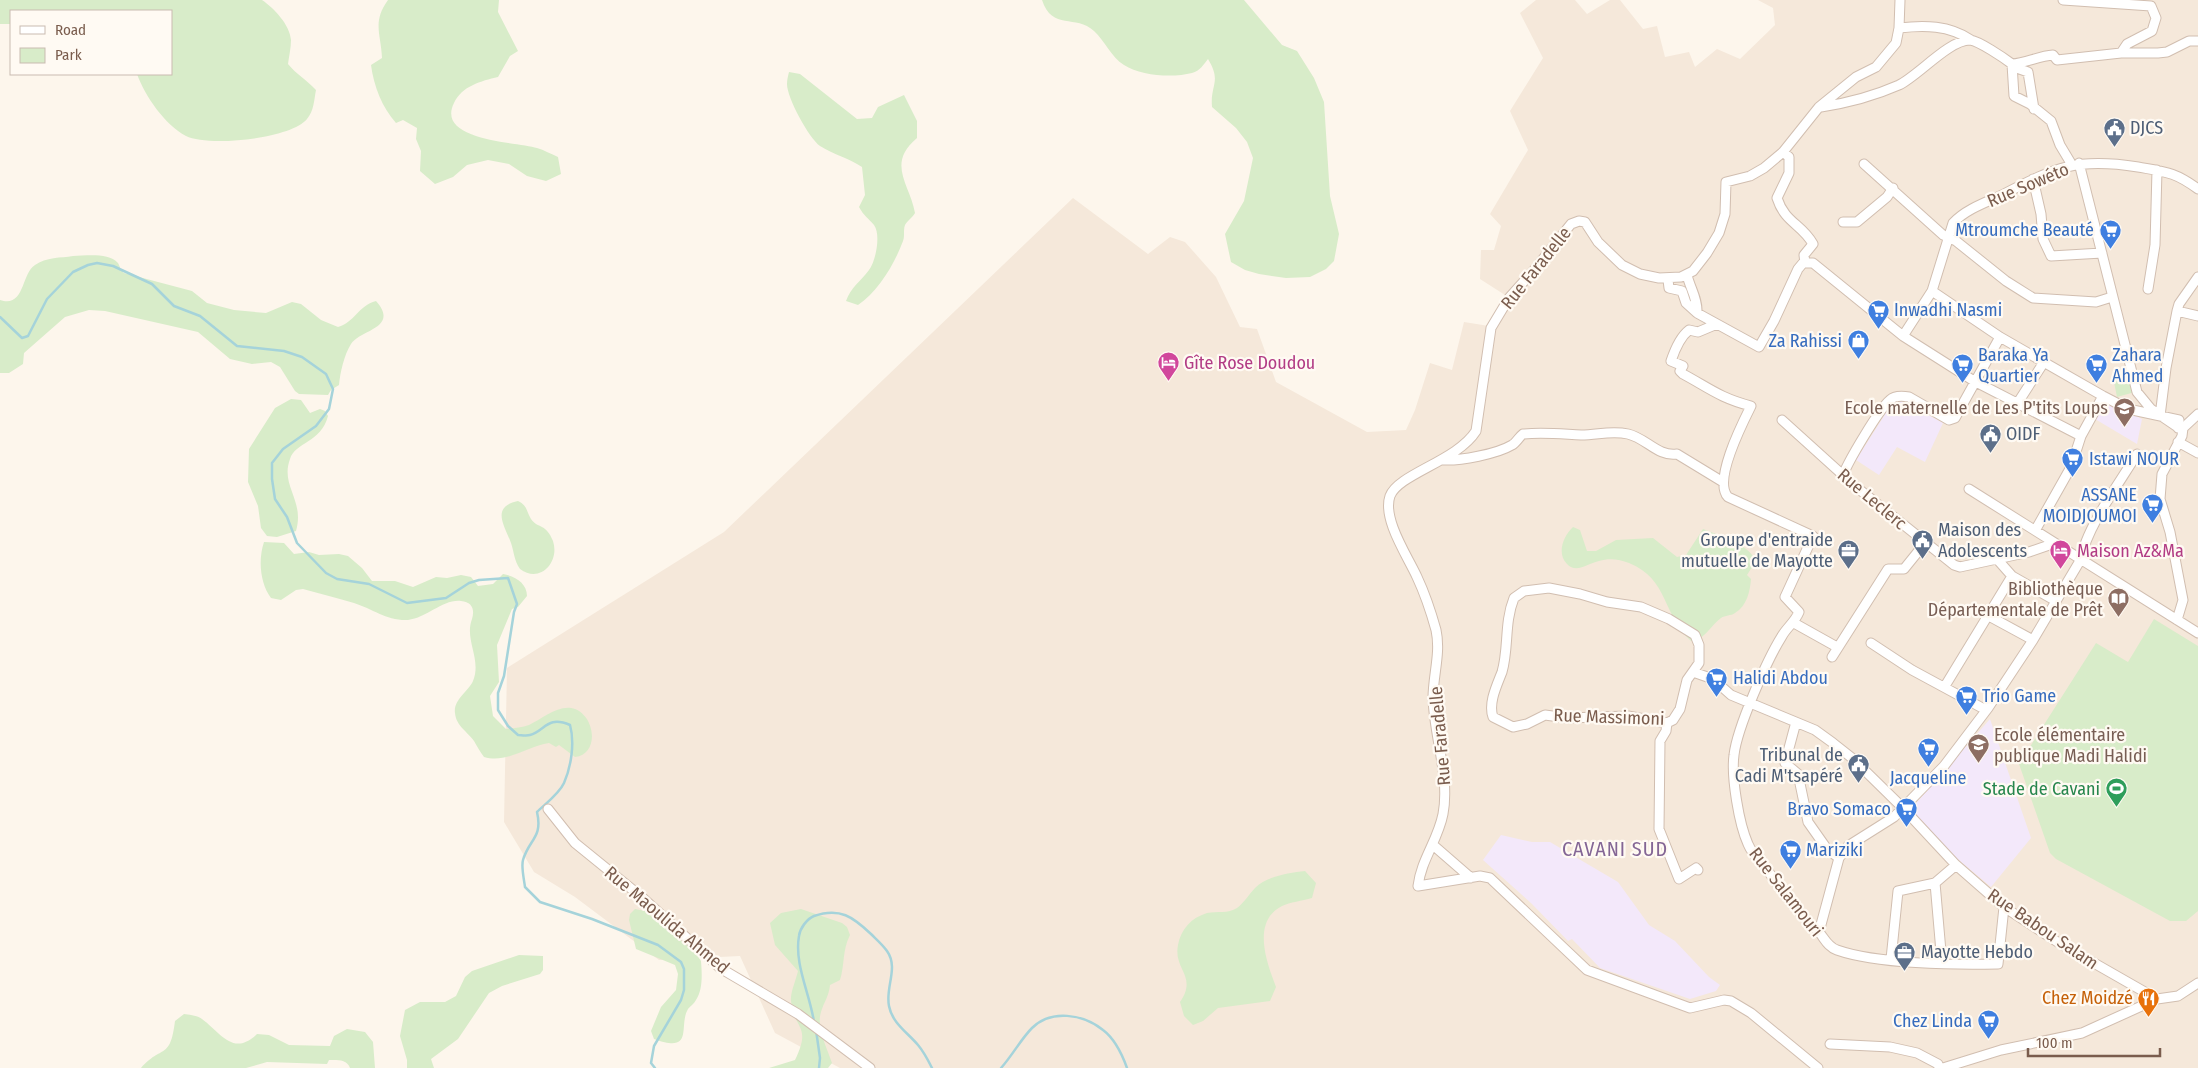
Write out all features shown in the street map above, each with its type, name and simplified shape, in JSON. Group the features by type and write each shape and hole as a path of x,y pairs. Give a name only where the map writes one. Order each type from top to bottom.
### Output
{"street":[{"path":"1697,313 1698,304 1692,296 1687,275 1707,253 1723,224 1726,182 1750,176 1764,168 1783,152 1819,107 1856,77 1876,67 1893,48 1899,28 1900,0"},
{"path":"2063,0 2151,6 2156,18 2152,31 2127,44 2121,53"},
{"path":"1899,28 1927,26 1946,28 1986,45 2013,66 2028,72 2034,109"},
{"path":"1819,107 1868,97 1900,84 1954,46 1972,40"},
{"path":"2013,66 2044,56 2053,56 2057,60 2121,53 2167,52 2189,41 2198,41"},
{"path":"2013,66 2014,96 2030,104 2051,121 2060,145 2076,164 2102,253 2137,392 2150,409 2180,425"},
{"path":"1783,152 1789,157 1789,173 1776,198 1784,214 1804,232 1813,244 1804,255 1805,264"},
{"path":"1864,164 1894,188 1948,238 1956,241 2006,281 2033,298 2096,302 2112,297"},
{"name":"Rue Sowéto","path":"1903,336 1932,291 1948,238 1959,216 2033,179 2076,164 2116,164 2157,170 2181,176 2198,190"},
{"path":"2148,289 2155,245 2157,170"},
{"path":"2033,179 2041,214 2043,239 2051,256 2102,253"},
{"path":"1843,222 1857,222 1888,197 1894,188"},
{"name":"Rue Faradelle","path":"1471,878 1418,886 1420,872 1433,845 1443,817 1446,797 1433,697 1439,646 1428,601 1396,539 1388,507 1390,495 1399,485 1462,448 1476,431 1491,328 1509,298 1571,224 1579,221 1585,222 1598,242 1622,265 1640,274 1668,280 1687,275"},
{"path":"1668,280 1669,288 1682,291 1686,303 1697,313 1759,347 1774,321 1798,268 1805,264 1813,264 1903,336 1974,381 2081,436"},
{"path":"2160,416 2166,368 2177,311 2179,304 2198,277"},
{"path":"1932,291 2000,337 2103,396 2128,409 2160,416"},
{"path":"2177,311 2198,316"},
{"path":"1717,324 1698,332 1689,330 1678,342 1671,361 1683,366 1680,370 1682,374 1709,391 1732,401 1751,406 1738,432 1723,482 1723,489 1728,497 1813,536 1785,598 1799,610 1794,623 1837,646"},
{"path":"1843,474 1851,457 1890,399 1902,396 1909,397 1949,420 1956,418 1974,381 2000,337"},
{"path":"2017,404 2044,362"},
{"path":"2036,529 2071,468 2081,436 2103,396"},
{"path":"2177,620 2183,600 2170,532 2160,499 2162,474 2178,442 2176,431 2180,425 2198,413"},
{"name":"Rue Leclerc","path":"1782,420 1924,543 1954,565 1960,567 1997,559 2055,543"},
{"path":"1443,460 1460,462 1486,455 1512,445 1523,434 1535,432 1582,435 1609,432 1622,433 1640,438 1669,455 1677,454 1723,482"},
{"path":"2178,442 2198,453"},
{"path":"1819,932 1839,858 1848,846 1894,817 1944,766 1986,710 2056,602 2081,559 2082,551 2102,512 2137,454"},
{"path":"1969,489 2036,529 2055,543 2198,633"},
{"path":"1832,656 1888,568 1904,569 1924,543"},
{"path":"1997,559 2012,576 2056,602"},
{"path":"1944,686 2012,576"},
{"name":"Rue Massimoni","path":"1549,588 1580,594 1606,602 1641,607 1669,619 1695,635 1700,654 1699,663 1693,672 1687,680 1680,709 1672,720 1667,723 1628,716 1567,718 1545,715 1527,724 1513,727 1493,717 1490,710 1502,669 1507,625 1514,598 1524,591 1549,588"},
{"path":"1987,615 2033,640"},
{"name":"Rue Salamouri","path":"1794,623 1782,636 1738,736 1734,755 1733,778 1743,831 1749,846 1788,900 1819,932 1824,941 1835,949 1857,955 1891,959 1998,964 2004,907"},
{"path":"1871,643 1912,670 1986,710"},
{"path":"1693,672 1713,679 1731,695 1751,704"},
{"name":"Rue Babou Salam","path":"1751,704 1815,730 1852,758 1902,807 1956,865 2004,907 2058,943 2157,999"},
{"path":"1796,722 1784,763 1798,774 1808,822 1827,848 1839,858"},
{"path":"1667,723 1666,731 1660,741 1659,798 1661,810 1659,828 1679,879 1696,868 1698,870"},
{"name":"Rue Maoulida Ahmed","path":"548,809 575,843 644,899 720,968 798,1014 870,1068"},
{"path":"1433,845 1471,878 1490,878 1497,883 1587,970 1690,1008 1724,1000 1731,1001 1751,1013 1818,1068"},
{"path":"1891,959 1898,891 1935,883 1956,865"},
{"path":"1935,883 1942,962"},
{"path":"1830,1044 1890,1047 1916,1053 1938,1064 1941,1068 1964,1065 2009,1048 2082,1033 2157,999 2178,996 2198,983"}],"shaded area":[{"path":"1536,0 1575,0 1587,14 1610,0 1620,0 1643,29 1657,26 1665,57 1689,52 1695,67 1717,49 1740,59 1775,25 1773,8 1758,0 2198,0 2198,1068 840,1068 775,1033 740,956 659,960 575,897 534,872 504,822 507,668 724,532 1073,198 1148,254 1170,237 1185,242 1216,277 1240,327 1257,329 1276,382 1367,432 1406,430 1415,410 1430,363 1452,370 1464,322 1489,326 1505,295 1480,279 1481,250 1494,250 1501,226 1490,214 1528,150 1510,111 1543,58 1520,13"},
{"path":"1900,400 1943,423 1925,462 1897,447 1879,475 1856,460 1891,405"},
{"name":"Ecole maternelle de Les P'tits Loups","path":"2108,403 2142,419 2137,444 2095,419 2102,404"},
{"name":"Ecole élémentaire publique Madi Halidi","path":"1990,719 2031,838 1991,887 1954,856 1911,809"},
{"path":"1501,835 1532,842 1550,842 1618,882 1649,925 1675,941 1709,977 1720,985 1716,991 1690,999 1600,968 1572,939 1568,941 1532,904 1483,860"}],"green space":[{"path":"0,0 262,0 276,12 288,29 291,40 288,64 316,90 312,109 307,119 298,126 284,132 230,141 197,139 186,136 178,131 163,117 145,91 137,75 172,75 172,10 10,10 10,24 0,24"},
{"path":"388,0 499,0 498,12 518,51 510,56 498,77 467,88 462,92 454,103 451,116 456,125 467,132 497,141 537,148 558,157 561,174 546,181 527,176 509,164 488,160 467,165 453,177 435,184 420,171 421,151 416,139 417,128 403,120 396,123 391,117 383,103 372,73 371,65 382,58 379,22 380,15"},
{"path":"1042,0 1244,0 1282,45 1297,51 1314,78 1324,102 1330,196 1339,234 1334,261 1326,269 1310,277 1286,278 1245,270 1231,262 1225,234 1244,201 1253,158 1247,142 1236,128 1212,107 1215,78 1208,59 1197,71 1184,75 1167,76 1139,72 1119,62 1098,35 1087,26 1052,16 1046,10"},
{"path":"789,72 800,74 857,119 872,118 878,107 904,95 917,121 917,138 908,147 901,166 915,213 905,225 903,241 891,267 879,285 858,305 846,301 853,288 872,266 876,254 877,241 874,225 859,207 865,195 862,167 815,142 799,117 788,90 787,80"},
{"path":"96,255 108,257 118,263 124,273 192,291 207,303 234,310 266,313 292,302 301,304 321,320 338,327 349,322 365,306 376,301 382,310 383,317 381,323 351,344 346,353 339,385 331,390 328,395 299,394 295,391 280,367 271,362 252,364 230,359 198,332 105,311 89,310 65,317 24,353 23,364 9,373 0,373 0,300 8,301 14,299 22,289 31,269 39,262 73,256"},
{"path":"2132,374 2135,392 2117,397 2113,377"},
{"path":"291,399 301,400 310,413 320,409 325,411 328,416 320,432 297,449 290,459 288,477 297,510 296,531 277,537 267,536 261,528 258,506 248,482 249,449 275,408"},
{"path":"518,501 525,507 534,522 548,531 553,541 554,556 551,563 547,568 535,574 527,573 520,569 503,524 502,512 504,508"},
{"path":"1573,527 1580,530 1587,551 1596,551 1616,540 1653,538 1677,557 1686,555 1703,529 1725,537 1747,549 1756,561 1747,575 1751,579 1747,598 1739,610 1724,616 1704,635 1691,641 1675,620 1659,588 1642,570 1629,563 1614,559 1595,562 1578,568 1567,564 1562,555 1562,544"},
{"path":"264,542 284,543 294,554 309,552 319,555 339,554 348,556 362,568 372,581 395,581 413,587 436,577 447,578 461,575 471,577 478,586 493,584 503,574 516,578 525,587 527,596 518,607 512,609 497,645 499,682 490,696 493,716 506,729 526,726 560,709 571,708 579,711 590,724 592,733 589,749 575,757 559,745 556,747 549,743 501,758 492,759 484,757 474,741 458,722 455,713 456,704 471,685 475,673 475,657 470,634 473,612 470,604 454,601 415,619 400,620 387,617 354,603 303,589 296,590 281,600 271,598 264,585 261,571 261,556"},
{"name":"Stade de Cavani","path":"2154,619 2198,646 2198,911 2186,921 2170,921 2056,859 2050,853 2019,764 2096,643 2128,662"},
{"path":"1305,871 1316,883 1312,898 1289,903 1272,913 1264,932 1266,955 1276,987 1270,1001 1218,1008 1203,1021 1193,1025 1184,1016 1180,1002 1187,986 1177,954 1179,939 1184,929 1201,915 1230,911 1237,908 1255,888 1272,878"},
{"path":"635,909 645,911 694,951 701,961 700,991 685,1016 683,1036 680,1041 675,1043 654,1039 651,1031 661,1007 676,990 678,974 675,965 636,949 629,920 630,914"},
{"path":"801,909 842,923 847,927 850,935 840,980 830,985 820,1018 823,1038 832,1063 828,1068 769,1068 795,1060 802,1040 801,1028 795,1018 791,1001 792,990 798,971 775,945 770,923 781,913"},
{"path":"519,955 543,956 543,970 540,974 502,986 489,993 458,1039 431,1059 434,1068 407,1068 407,1060 400,1036 405,1010 420,1002 445,1002 456,996 465,977 472,971"},
{"path":"184,1014 200,1018 221,1036 234,1043 249,1041 257,1034 269,1035 289,1045 330,1046 334,1036 347,1029 365,1032 373,1042 375,1068 350,1068 347,1063 329,1060 327,1064 267,1062 246,1068 141,1068 168,1047 171,1042 175,1021"}],"waterway":[{"path":"0,317 22,338 28,336 47,299 73,272 97,263 113,266 152,284 174,306 200,316 237,346 284,351 302,357 326,374 333,389 329,409 316,426 283,449 272,463 275,499 287,517 297,543 326,573 337,579 369,584 407,603 446,598 469,583 479,580 508,578 517,604 514,612 504,676 498,693 498,710 508,726 518,735 530,735 551,723 562,722 570,725 572,739 569,770 564,783 555,795 537,812 537,833 522,863 525,887 540,902 592,919 658,945 681,962 684,969 684,990 681,1000 654,1046 651,1063 655,1068"},
{"path":"814,1022 800,968 798,947 800,933 804,924 814,916 823,913 839,913 852,918 887,951 892,964 888,999 893,1018 920,1048 932,1068"},
{"path":"1001,1068 1032,1028 1048,1018 1058,1016 1077,1017 1103,1030 1118,1047 1127,1068"},
{"path":"816,1030 820,1058 819,1068"}],"place":[{"name":"DJCS","path":"2114,147"},
{"name":"Mtroumche Beauté","path":"2110,249"},
{"name":"Inwadhi Nasmi","path":"1878,329"},
{"name":"Za Rahissi","path":"1858,360"},
{"name":"Gîte Rose Doudou","path":"1168,382"},
{"name":"Baraka Ya Quartier","path":"1962,384"},
{"name":"Zahara Ahmed","path":"2096,384"},
{"name":"Ecole maternelle de Les P'tits Loups","path":"2124,427"},
{"name":"OIDF","path":"1990,453"},
{"name":"Istawi NOUR","path":"2073,478"},
{"name":"ASSANE MOIDJOUMOI","path":"2153,524"},
{"name":"Maison des Adolescents","path":"1922,559"},
{"name":"Groupe d'entraide mutuelle de Mayotte","path":"1849,569"},
{"name":"Maison Az&Ma","path":"2061,570"},
{"name":"Bibliothèque Départementale de Prêt","path":"2119,618"},
{"name":"Halidi Abdou","path":"1717,697"},
{"name":"Trio Game","path":"1966,715"},
{"name":"Ecole élémentaire publique Madi Halidi","path":"1978,764"},
{"name":"Jacqueline","path":"1928,767"},
{"name":"Tribunal de Cadi M'tsapéré","path":"1859,784"},
{"name":"Stade de Cavani","path":"2116,808"},
{"name":"Bravo Somaco","path":"1907,828"},
{"name":"Mariziki","path":"1790,869"},
{"name":"Mayotte Hebdo","path":"1905,971"},
{"name":"Chez Moidzé","path":"2149,1017"},
{"name":"Chez Linda","path":"1988,1040"}],"district":[{"name":"CAVANI SUD","path":"1615,849"}]}
